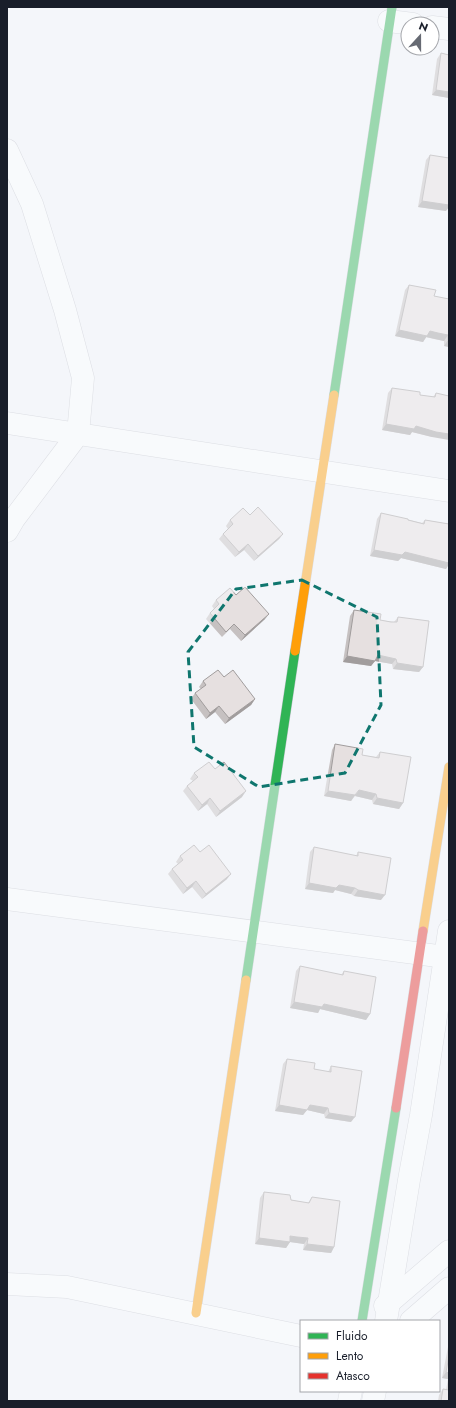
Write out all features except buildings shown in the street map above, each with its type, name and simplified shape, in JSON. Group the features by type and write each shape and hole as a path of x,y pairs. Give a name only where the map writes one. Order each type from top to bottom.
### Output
{"street":[{"path":"196,1313 391,14"},
{"path":"7,150 32,204 65,310 83,378 78,434 14,519 7,531"},
{"path":"7,423 449,491"},
{"path":"362,1320 449,767"},
{"path":"7,899 445,957"},
{"path":"388,1312 421,1115 449,931"},
{"path":"368,1320 388,1312 449,1251"},
{"path":"7,1284 67,1287 276,1329 300,1336"},
{"path":"412,1320 449,1288"},
{"path":"276,1329 300,1328"}],"highlighted area":[{"path":"302,580 377,617 381,705 345,773 259,787 194,747 188,652 236,589"}],"traffic: fast":[{"path":"334,395 392,7"},
{"path":"246,980 295,651"},
{"path":"362,1320 396,1108"}],"traffic: slow":[{"path":"295,651 334,395"},
{"path":"423,931 449,767"},
{"path":"196,1313 246,980"}],"traffic: jam":[{"path":"396,1108 423,931"}]}
